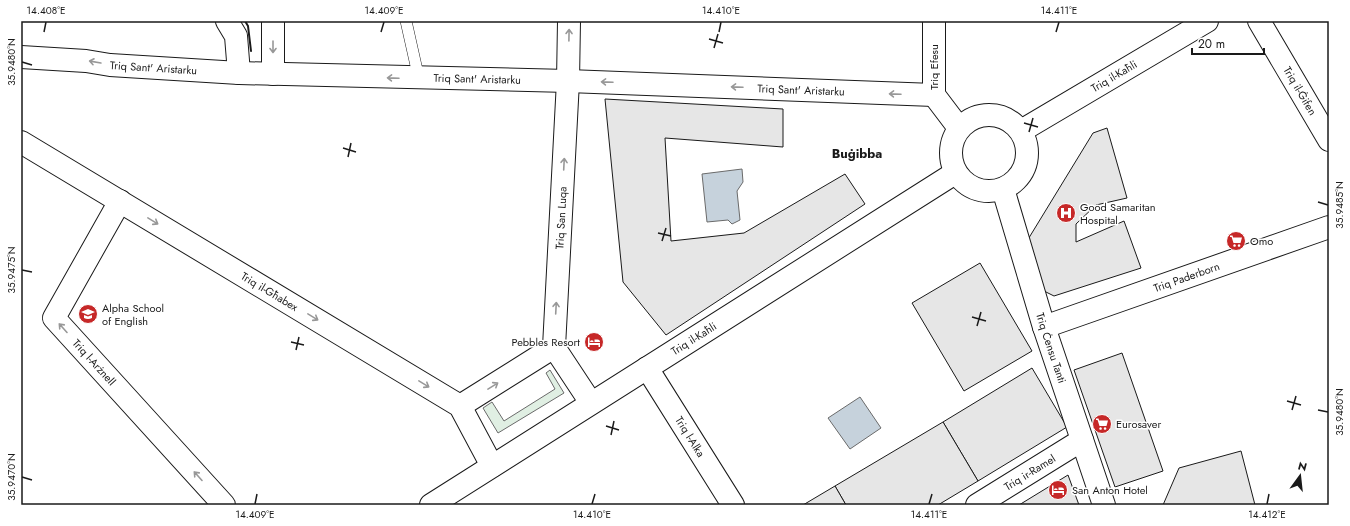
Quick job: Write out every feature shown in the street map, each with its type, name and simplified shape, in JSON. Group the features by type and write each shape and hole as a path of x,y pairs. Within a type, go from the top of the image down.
{"street":[{"path":"227,21 236,36 239,73"},
{"path":"273,21 273,74"},
{"name":"Triq San Luqa","path":"554,347 568,81 569,21"},
{"name":"Triq Efesu","path":"934,21 934,95 959,128"},
{"name":"Triq il-Kaħli","path":"1021,131 1207,21"},
{"name":"Triq il-Ġifen","path":"1259,21 1329,140"},
{"name":"Triq Sant' Aristarku","path":"21,58 239,73 419,79 568,81 934,95"},
{"path":"992,115 1011,122 1021,131 1027,144 1028,158 1021,174 1012,184 1003,189 990,192 977,190 965,184 956,173 951,160 952,140 959,128 966,122 979,116 992,115"},
{"name":"Triq il-Għabex","path":"21,142 460,406"},
{"name":"Triq il-Kaħli","path":"431,505 956,173"},
{"name":"Triq Ċensu Tanti","path":"1003,189 1044,327 1104,505"},
{"name":"Triq l-Arżnell","path":"120,201 54,318 224,505"},
{"name":"Triq Paderborn","path":"1044,327 1329,226"},
{"path":"492,466 460,406 554,347 591,403"},
{"name":"Triq l-Alka","path":"648,368 733,505"},
{"name":"Triq ir-Ramel","path":"977,505 1082,440"}],"lane":[{"path":"406,21 419,79"}],"green space":[{"path":"550,370 564,393 498,433 483,408 492,402 504,421 555,389 546,373"}],"shaded area":[{"path":"742,169 743,182 737,191 740,220 732,224 728,220 707,222 702,174"},
{"path":"860,397 881,428 850,449 828,418"}],"building":[{"path":"605,99 783,109 783,147 665,138 671,241 744,233 845,174 865,204 666,335 623,282"},
{"name":"Good Samaritan Hospital","path":"1107,128 1127,198 1096,205 1076,224 1076,242 1124,221 1141,268 1054,296 1040,289 1027,241 1093,133"},
{"path":"980,263 1032,351 964,391 912,303"},
{"path":"1122,353 1163,471 1115,487 1074,370"},
{"path":"1032,368 1067,427 978,481 943,422"},
{"path":"943,422 978,481 938,505 846,505 835,486"},
{"path":"1241,451 1255,505 1163,505 1179,468"},
{"name":"San Anton Hotel","path":"1068,475 1079,505 1019,505"},
{"path":"835,486 846,505 803,505"}],"wall":[{"path":"245,21 248,26 251,51"}],"place":[{"name":"Good Samaritan Hospital","path":"1066,213"},
{"name":"Omo","path":"1236,241"},
{"name":"Alpha School of English","path":"88,314"},
{"name":"Pebbles Resort","path":"594,342"},
{"name":"Eurosaver","path":"1102,424"},
{"name":"San Anton Hotel","path":"1058,490"}],"district":[{"name":"Buġibba","path":"857,153"}]}
